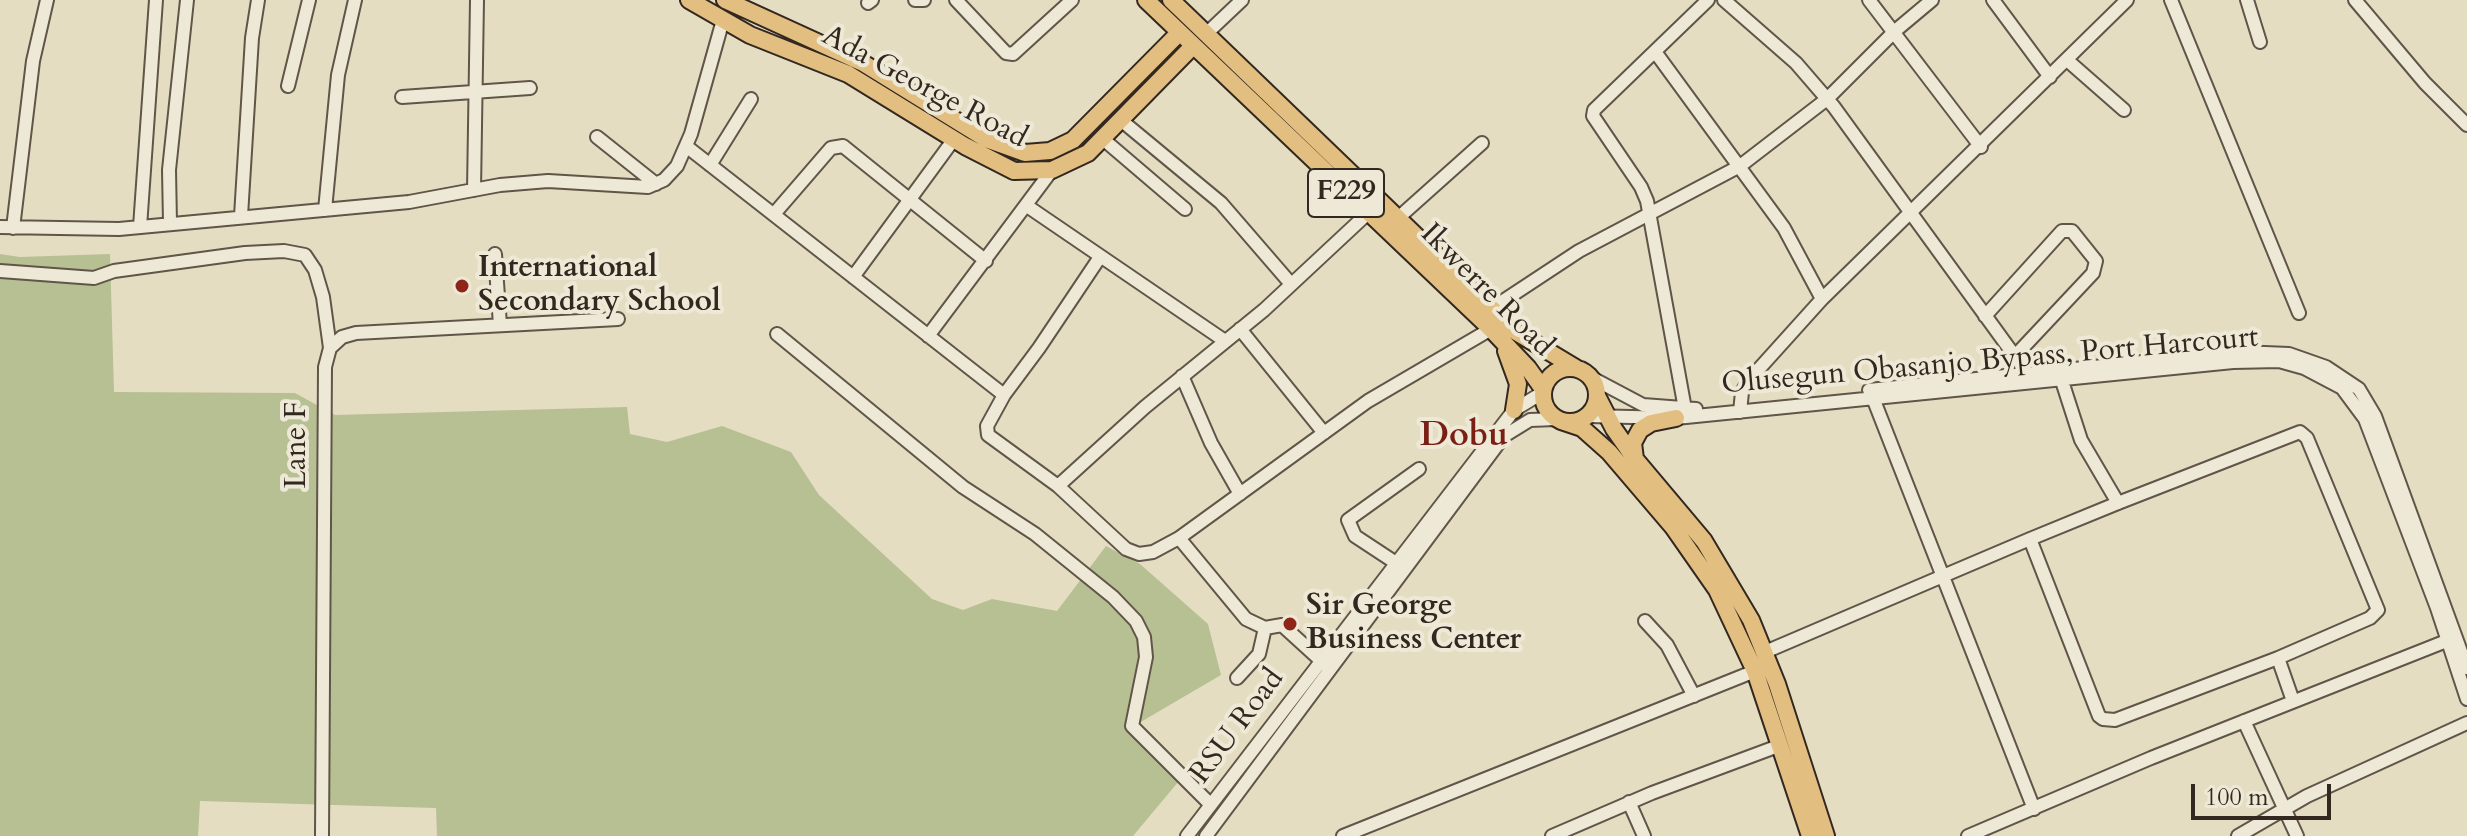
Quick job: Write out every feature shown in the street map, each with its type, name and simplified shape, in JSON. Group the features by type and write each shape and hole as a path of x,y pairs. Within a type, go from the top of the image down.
{"main road":[{"name":"Ada George Road","path":"689,0 750,35 848,74 954,139 1014,171 1052,170 1088,153 1192,47"},
{"name":"Ikwerre Road","path":"1146,0 1494,332 1528,368 1542,391"},
{"name":"Ikwerre Road","path":"1171,0 1491,309 1534,346 1576,368"},
{"name":"Ada George Road","path":"726,1 863,63 986,139 1025,153 1050,151 1073,140 1179,33"},
{"path":"1494,332 1515,374 1518,393 1514,410"},
{"path":"1542,391 1551,374 1576,368"},
{"name":"F229","path":"1576,368 1592,378"},
{"path":"1592,378 1606,415 1635,459 1704,541 1742,603 1765,652 1826,836"},
{"name":"F229","path":"1542,391 1545,406 1559,420"},
{"path":"1559,420 1579,421 1587,416 1597,396"},
{"path":"1635,459 1633,443 1640,430 1651,423 1680,414"},
{"path":"1559,420 1582,428 1599,442 1673,527 1717,590 1755,671 1810,836"}],"street":[{"path":"47,0 33,61 7,228 140,227 409,202 548,181 630,187 656,184 677,166 686,146 723,20"},
{"path":"140,227 156,0"},
{"path":"170,223 169,170 187,0"},
{"path":"241,216 252,38 258,0"},
{"path":"288,86 309,0"},
{"path":"325,210 338,75 355,0"},
{"path":"474,190 477,0"},
{"path":"915,0 924,0"},
{"path":"956,0 1006,53 1013,54 1072,0"},
{"path":"1206,34 1242,0"},
{"path":"1680,414 1650,214 1641,187 1593,116 1594,110 1708,0"},
{"path":"1724,0 1796,63 1827,99 2027,373"},
{"path":"1869,0 1981,147"},
{"path":"1491,309 1579,251 1740,166 1827,99 1895,31 1932,0"},
{"path":"1993,0 2050,77"},
{"path":"1740,408 1749,380 1822,299 2067,60 2111,6 2127,0"},
{"path":"2171,0 2299,313"},
{"path":"2247,0 2260,42"},
{"path":"2355,0 2425,83 2467,125"},
{"path":"1656,53 1784,228 1822,299"},
{"path":"2067,60 2124,110"},
{"path":"402,97 474,89 530,88"},
{"path":"710,165 751,99"},
{"path":"1122,121 1221,203 1291,284"},
{"path":"597,137 656,184"},
{"path":"853,277 954,139"},
{"path":"1103,139 1185,209"},
{"path":"1397,219 1482,143"},
{"path":"774,214 836,145 843,146 986,261"},
{"path":"686,146 1004,395"},
{"path":"928,336 1052,170"},
{"path":"1027,206 1225,341"},
{"path":"1058,486 1240,329 1368,213"},
{"path":"1985,316 2062,231 2072,231 2096,261 2093,273 2015,356"},
{"name":"Lane F","path":"0,271 94,278 114,271 245,253 284,251 305,255 315,270 323,297 330,348 325,367 322,836"},
{"path":"495,254 500,325"},
{"path":"1100,257 1004,395 987,426 988,435 1058,486 1126,549 1139,554 1153,552 1179,538 1368,401 1494,332"},
{"path":"330,348 342,337 356,333 618,319"},
{"path":"1240,329 1324,433"},
{"path":"777,334 963,487 1035,534 1102,588 1136,621 1144,637 1146,657 1132,726 1211,805"},
{"name":"Olusegun Obasanjo Bypass, Port Harcourt","path":"1587,416 1680,414 2027,373 2275,352 2309,360 2344,377 2359,389 2375,416 2452,639 2467,699"},
{"name":"Olusegun Obasanjo Bypass, Port Harcourt","path":"1740,408 2263,361 2304,368 2342,388 2365,419 2452,639 2467,668"},
{"path":"1182,376 1211,443 1240,494"},
{"name":"Olusegun Obasanjo Bypass, Port Harcourt","path":"1592,378 1643,405 1680,414"},
{"path":"2061,378 2081,440 2118,503"},
{"name":"RSU Road","path":"1206,836 1396,563 1514,410 1542,391"},
{"path":"1873,398 1888,444 2034,809"},
{"name":"RSU Road","path":"1187,836 1504,436 1530,420 1559,420"},
{"path":"1765,652 2030,539 2300,432 2305,434 2378,610 2370,618 2278,658 2115,720 2103,719 2099,716 2030,539"},
{"path":"1396,563 1355,536 1348,520 1419,469"},
{"path":"1179,538 1246,619 1265,628 1282,625 1325,664"},
{"path":"1645,621 1667,645 1694,696"},
{"path":"1237,678 1259,654 1265,628"},
{"path":"1972,835 2244,721 2452,639"},
{"path":"2278,658 2293,701"},
{"path":"1343,836 1755,671"},
{"path":"2244,721 2297,836"},
{"path":"2238,836 2285,808 2467,723"},
{"path":"1552,836 1629,802 1781,745"},
{"path":"1629,802 1644,836"}],"green space":[{"path":"0,254 20,257 110,254 114,392 295,393 335,415 627,407 630,434 667,442 722,426 791,452 819,495 932,599 963,610 992,599 1057,611 1106,546 1140,564 1208,624 1221,675 1127,730 1179,781 1133,836 437,836 436,808 200,801 198,836 0,836"}],"place":[{"name":"International Secondary School","path":"462,286"},
{"name":"Sir George Business Center","path":"1290,624"}],"district":[{"name":"Dobu","path":"1464,437"}]}
